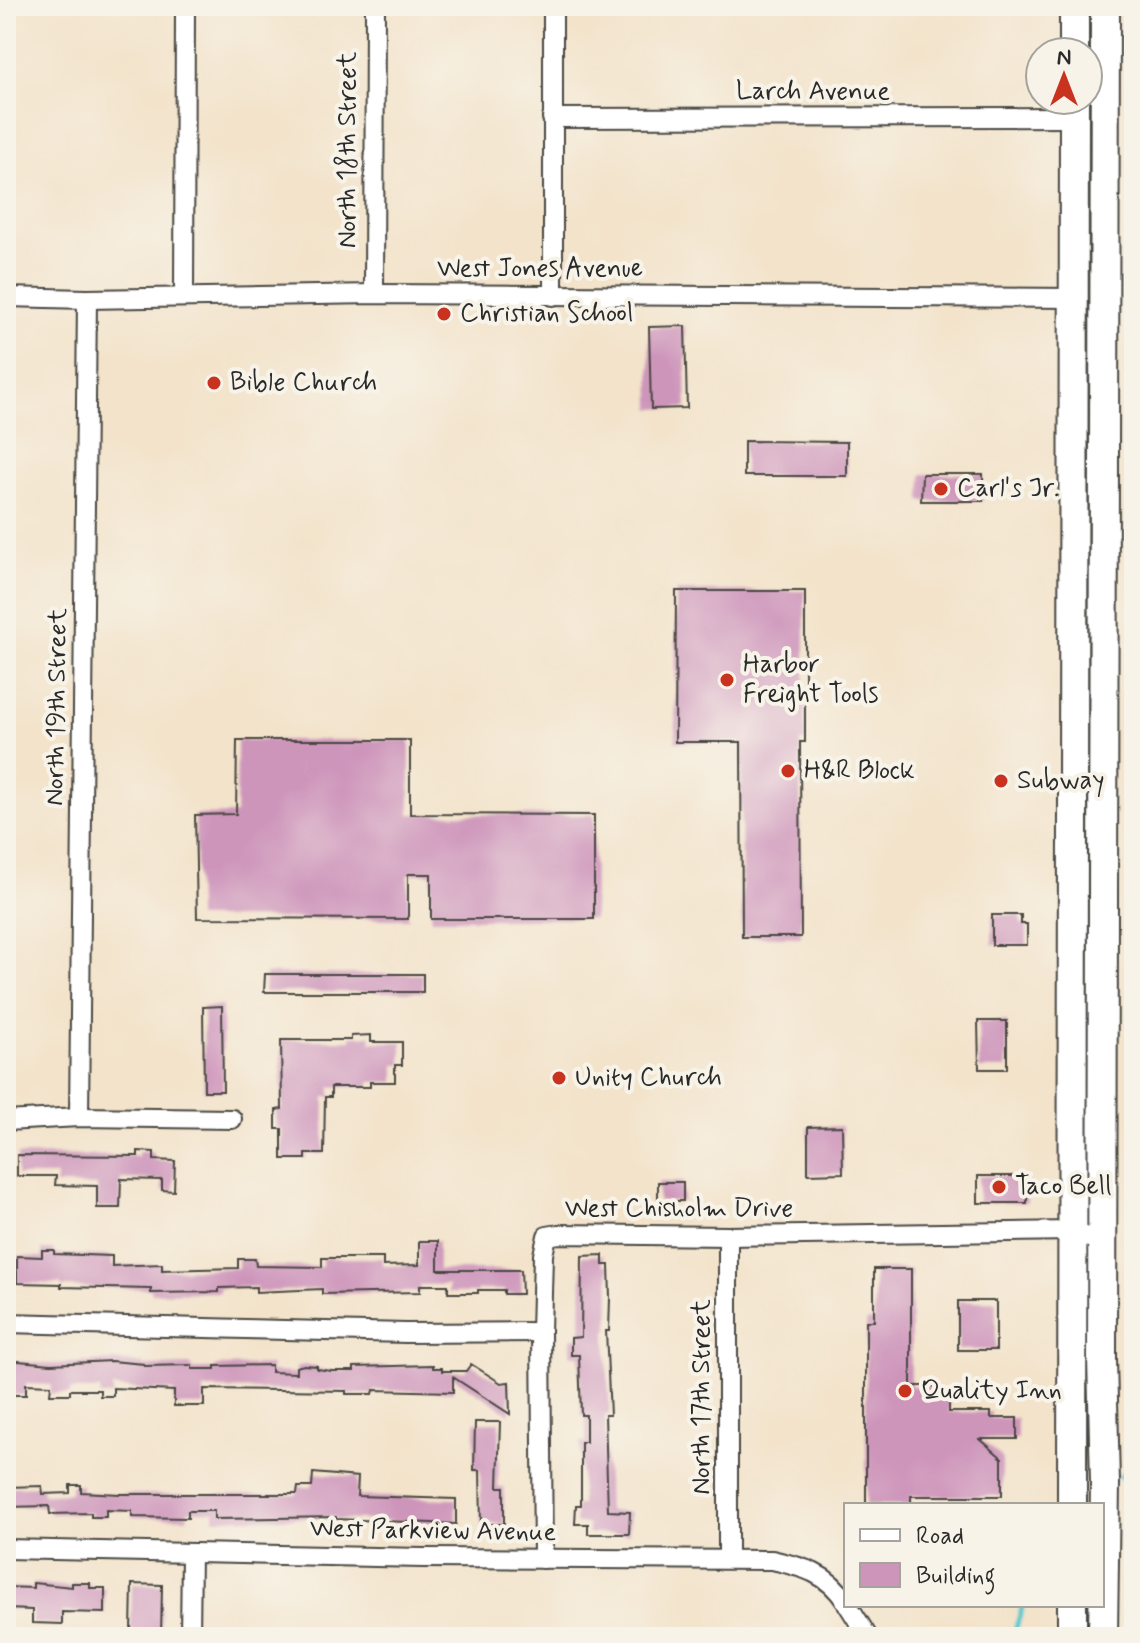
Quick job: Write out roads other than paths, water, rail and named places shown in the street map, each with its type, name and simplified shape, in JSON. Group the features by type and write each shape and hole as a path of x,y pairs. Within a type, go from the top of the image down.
{"main road":[{"path":"1074,6 1074,36"},
{"path":"1104,1560 1105,6"},
{"path":"1072,1503 1074,116"},
{"path":"1074,247 1105,247"},
{"path":"1074,515 1105,515"},
{"path":"1072,1607 1072,1637"},
{"path":"1103,1607 1103,1637"}],"street":[{"path":"184,296 185,6"},
{"name":"North 18th Street","path":"374,294 375,6"},
{"path":"553,6 553,296"},
{"name":"Larch Avenue","path":"552,118 1024,109"},
{"name":"West Jones Avenue","path":"6,297 87,299 374,294 1074,298"},
{"name":"North 19th Street","path":"79,1117 87,299"},
{"path":"6,1121 79,1117 232,1119"},
{"name":"West Chisholm Drive","path":"541,1332 543,1255 547,1236 559,1234 728,1236 1073,1231 1104,1244"},
{"name":"North 17th Street","path":"728,1236 728,1558"},
{"path":"6,1323 406,1333 541,1332 543,1559"},
{"name":"West Parkview Avenue","path":"6,1549 772,1560 803,1567 827,1580 844,1600"},
{"path":"190,1637 191,1553"},
{"name":"West Parkview Avenue","path":"849,1607 868,1637"}],"waterway":[{"path":"1119,1477 1134,1466"},
{"path":"1013,1637 1022,1607"}],"place":[{"name":"Christian School","path":"444,314"},
{"name":"Bible Church","path":"214,383"},
{"name":"Carl's Jr.","path":"941,489"},
{"name":"Harbor Freight Tools","path":"727,680"},
{"name":"H&R Block","path":"788,771"},
{"name":"Subway","path":"1001,781"},
{"name":"Unity Church","path":"559,1078"},
{"name":"Taco Bell","path":"999,1187"},
{"name":"Quality Inn","path":"905,1391"}]}
